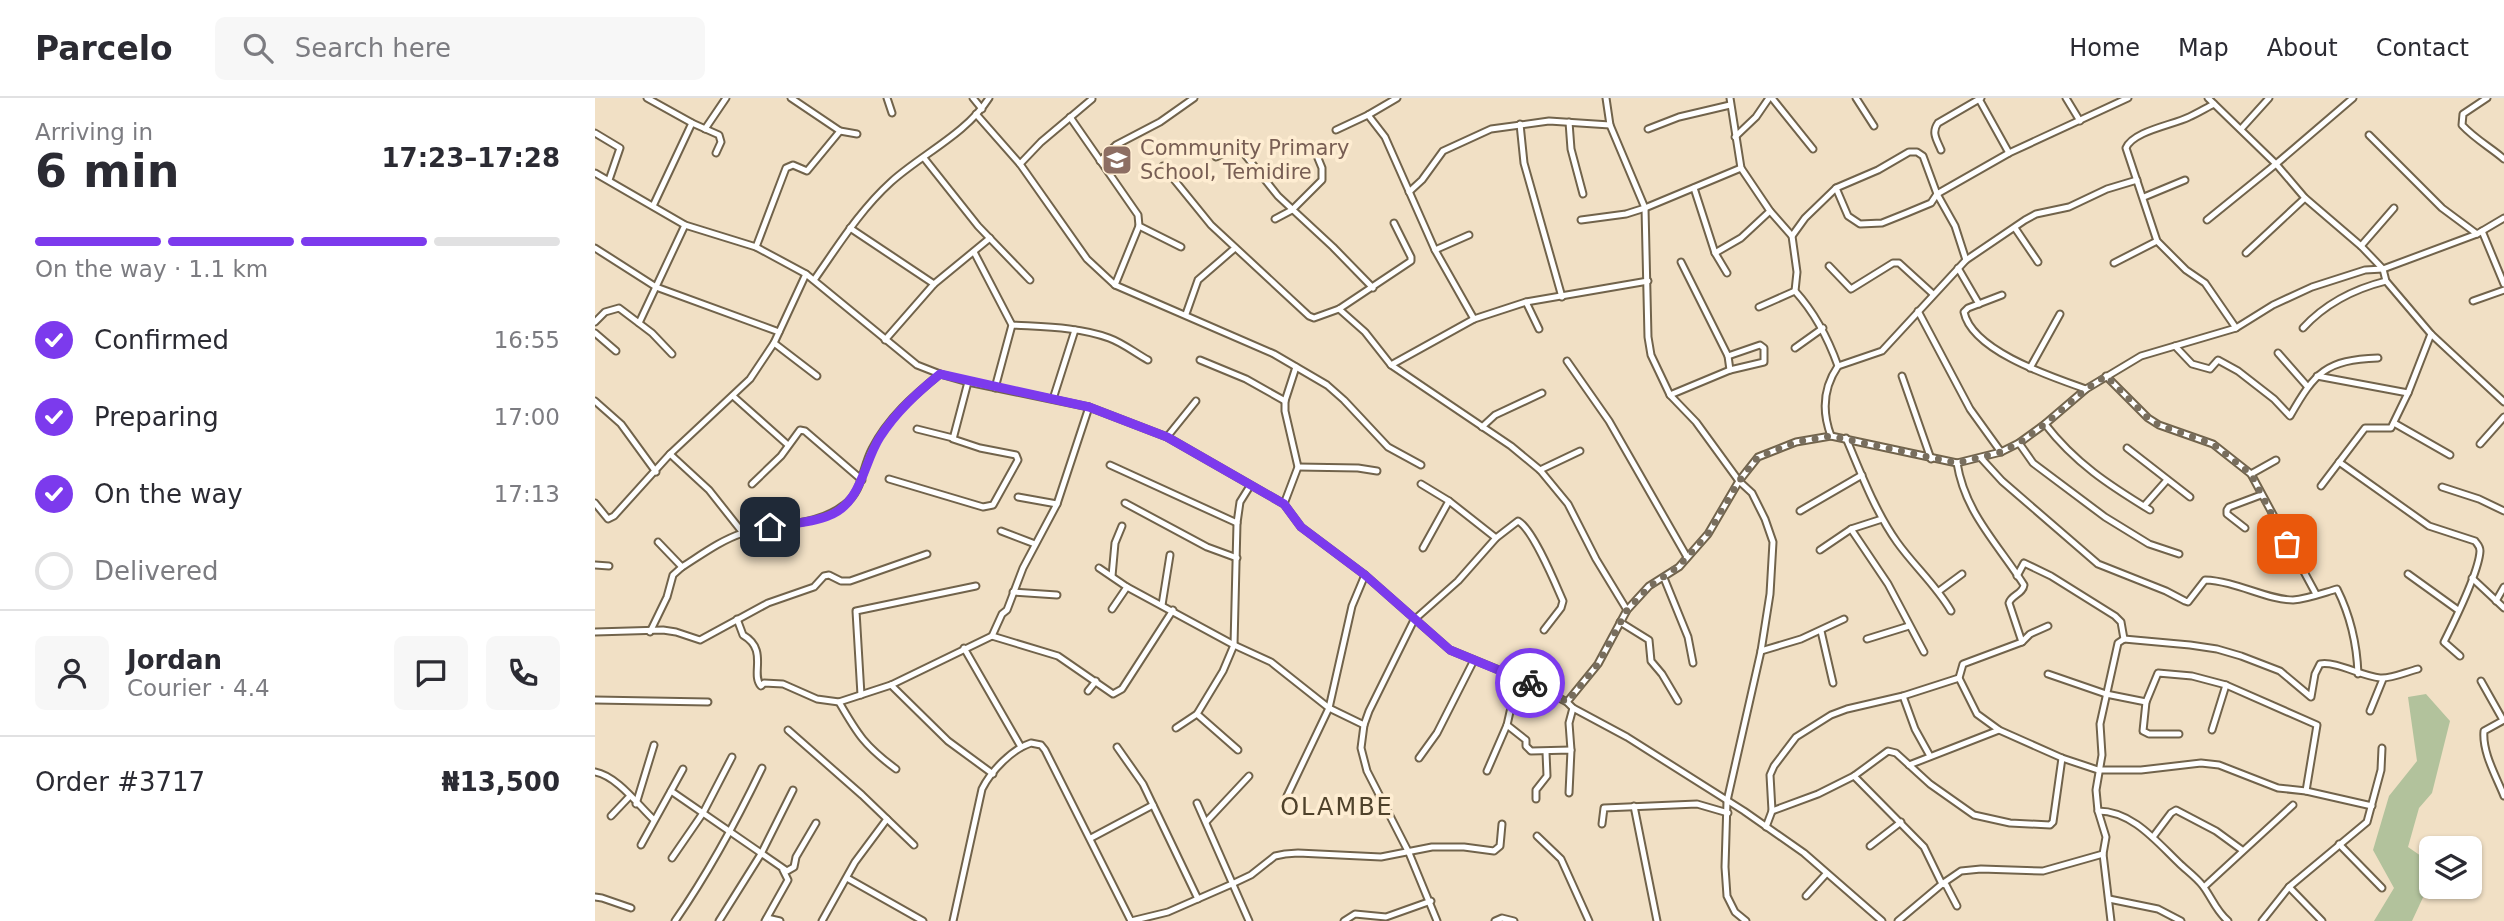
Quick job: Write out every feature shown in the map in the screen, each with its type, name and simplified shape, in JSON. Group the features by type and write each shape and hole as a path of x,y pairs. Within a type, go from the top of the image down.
{"street":[{"path":"647,98 722,138 716,153"},
{"path":"705,129 726,98"},
{"path":"792,98 840,131 857,134"},
{"path":"887,98 891,113"},
{"path":"973,98 982,109"},
{"path":"814,280 871,201 982,109 989,98"},
{"path":"1100,160 1116,145 1160,122 1194,98"},
{"path":"1336,130 1397,98"},
{"path":"1606,98 1610,125 1645,208 1651,355 1670,395 1696,422 1739,481 1752,493 1773,542 1770,594 1761,651 1727,801 1727,896 1735,912 1746,921"},
{"path":"1735,137 1771,98 1813,149"},
{"path":"1856,98 1874,126"},
{"path":"2066,98 2080,121"},
{"path":"1836,188 1848,216 1860,224 1882,223 1931,203 1937,194 2009,153 2128,98"},
{"path":"2208,98 2276,164 2305,198 2361,246 2383,269 2386,281 2431,334 2504,402"},
{"path":"2241,129 2269,98"},
{"path":"2207,219 2353,98"},
{"path":"2487,98 2463,114 2462,125 2504,159"},
{"path":"1020,164 1092,99"},
{"path":"1941,150 1934,135 1938,123 1980,99 2009,153"},
{"path":"1648,129 1730,101 1741,168 1770,211 1792,236 1797,272 1795,291 1823,328 1838,366"},
{"path":"2214,104 2189,118 2145,133 2129,142 2126,148 2157,241 2186,270 2204,283 2236,328"},
{"path":"976,114 1020,164 1087,259 1115,285 1256,345 1296,367 1336,393 1388,447 1421,465"},
{"path":"1368,115 1385,137 1435,250 1474,319"},
{"path":"1070,117 1138,215 1139,226 1115,285"},
{"path":"1409,192 1422,180 1443,151 1491,129 1520,124 1569,122 1610,125"},
{"path":"1569,122 1571,149 1583,194"},
{"path":"653,206 692,123"},
{"path":"1520,124 1524,163 1562,297"},
{"path":"757,247 786,168 793,165 807,171 840,131"},
{"path":"595,133 620,148 609,180"},
{"path":"2369,135 2442,208 2479,233 2504,284"},
{"path":"1275,219 1292,210 1322,180 1322,168 1313,146"},
{"path":"1216,157 1236,147 1292,210 1373,288"},
{"path":"1792,236 1805,218 1836,188 1878,170 1909,152 1917,152 1923,156 1937,194 1955,226 1966,260"},
{"path":"924,158 990,238 1030,280"},
{"path":"1163,166 1211,225 1308,316 1314,318 1339,309 1411,261 1394,223"},
{"path":"1581,220 1626,214 1645,208 1741,168"},
{"path":"595,173 685,225 757,247 806,274 917,365 968,382 1089,407 1167,437 1284,504 1301,527 1365,575 1450,650 1528,682 1627,737 1804,853 1879,920"},
{"path":"1831,436 1824,418 1831,376 1838,366 1882,351 1966,260 2036,214 2069,207 2107,189 2137,180"},
{"path":"2144,197 2185,180"},
{"path":"1694,188 1715,253 1727,273"},
{"path":"2246,253 2305,198"},
{"path":"2361,246 2394,208"},
{"path":"1715,253 1741,238 1770,211"},
{"path":"1567,702 1598,664 1627,610 1650,586 1679,566 1708,534 1739,481 1758,457 1796,442 1831,436 1957,463 2001,452 2045,424 2086,389 2141,356 2236,328 2273,304 2312,287 2365,270 2383,269 2479,233 2504,218"},
{"path":"639,323 685,225"},
{"path":"1139,226 1181,247"},
{"path":"850,228 934,284"},
{"path":"2015,228 2038,262"},
{"path":"1435,250 1469,236"},
{"path":"885,340 934,284 990,238"},
{"path":"2114,263 2157,241"},
{"path":"595,248 656,287 779,332"},
{"path":"1186,314 1198,280 1235,248"},
{"path":"974,252 1012,325 995,388"},
{"path":"1682,262 1728,356 1730,370"},
{"path":"1829,266 1851,289 1899,262 1933,294"},
{"path":"1958,268 1979,304"},
{"path":"595,503 608,519 614,516 670,454 750,379 774,343 806,274"},
{"path":"1391,365 1474,319 1526,302 1649,281"},
{"path":"2303,328 2319,311 2362,287 2386,281"},
{"path":"2473,301 2504,290"},
{"path":"1759,307 1795,291"},
{"path":"2001,295 1968,308 1964,313 1973,332 2013,360 2086,389"},
{"path":"1526,302 1539,329"},
{"path":"595,322 605,312 614,307 619,308 672,354"},
{"path":"1339,309 1365,332 1391,365 1511,446 1540,470 1568,504 1596,559 1627,610"},
{"path":"1918,312 1971,408 2001,452"},
{"path":"2030,368 2060,314"},
{"path":"1012,325 1075,330 1111,339 1148,360"},
{"path":"1795,348 1823,328"},
{"path":"1053,399 1075,330"},
{"path":"595,332 616,351"},
{"path":"2321,486 2365,428 2391,428 2431,334"},
{"path":"774,343 817,376"},
{"path":"1670,395 1730,370 1764,362 1763,348 1756,346 1728,356"},
{"path":"2175,346 2197,367 2210,369 2218,360 2274,399 2290,415 2307,386 2317,376 2335,365 2357,359 2378,358"},
{"path":"2278,353 2307,386"},
{"path":"1200,360 1246,379 1285,401"},
{"path":"1567,361 1621,440 1687,557"},
{"path":"1284,504 1298,467 1285,411 1285,401 1296,367"},
{"path":"650,632 667,597 673,575 682,567 743,533 830,516 846,504 862,480 873,448 891,422 915,394 940,374"},
{"path":"1902,376 1931,459"},
{"path":"2106,376 2148,418 2159,425 2213,444 2251,474 2316,594"},
{"path":"2317,376 2408,393"},
{"path":"953,438 968,382"},
{"path":"1482,428 1496,415 1542,393"},
{"path":"733,396 788,445"},
{"path":"595,401 621,424 656,472"},
{"path":"1167,437 1196,401"},
{"path":"992,636 1057,504 1089,407"},
{"path":"2480,443 2504,417"},
{"path":"2394,423 2450,455"},
{"path":"2045,424 2065,449 2091,471 2147,508 2167,480"},
{"path":"889,479 983,507 993,505 1019,460 1016,455 981,448 917,429"},
{"path":"751,484 781,456 797,432 805,432 862,480"},
{"path":"1846,438 1882,519 1918,570 1939,591 1951,611"},
{"path":"2019,443 2033,463 2105,517 2149,544 2179,554"},
{"path":"2127,448 2189,497"},
{"path":"1540,470 1580,451"},
{"path":"670,454 709,490 743,533"},
{"path":"1981,458 2002,481 2098,564 2157,586 2185,601 2188,602 2196,595 2205,580 2235,583 2273,597 2293,600 2337,589 2349,623 2358,674"},
{"path":"2251,474 2276,460"},
{"path":"2339,462 2429,526 2476,541 2480,551 2472,578 2444,642 2460,656"},
{"path":"1957,463 1961,485 1982,526 2023,582 2024,588 2009,603 2022,642"},
{"path":"1110,465 1237,523"},
{"path":"1298,467 1346,467 1377,471"},
{"path":"1800,511 1862,475"},
{"path":"1421,484 1449,501 1496,538"},
{"path":"1176,727 1196,714 1223,671 1234,645 1237,523 1240,502 1250,486"},
{"path":"2442,487 2479,499 2504,511"},
{"path":"2245,528 2227,514 2227,510 2261,495"},
{"path":"1018,497 1057,504"},
{"path":"1423,548 1449,501"},
{"path":"1125,503 1207,547 1237,558"},
{"path":"1820,550 1851,529 1882,519"},
{"path":"1437,921 1409,853 1367,771 1361,748 1364,725 1414,620 1458,581 1496,538 1518,521 1524,524 1536,545 1563,601 1561,608 1544,630"},
{"path":"1112,576 1115,543 1122,526"},
{"path":"1851,529 1888,584 1924,652"},
{"path":"1001,531 1035,544"},
{"path":"658,541 682,567"},
{"path":"595,632 676,632 700,640 768,603 814,587 824,576 850,581 927,554"},
{"path":"1162,605 1170,555"},
{"path":"2017,576 2025,563 2051,576 2115,616 2121,622 2124,639"},
{"path":"595,565 609,566"},
{"path":"1099,568 1127,587 1271,662 1329,708 1364,725"},
{"path":"1939,591 1962,574"},
{"path":"2408,574 2458,610"},
{"path":"1287,796 1329,708 1352,606 1365,575"},
{"path":"1664,578 1688,637 1693,663"},
{"path":"2472,578 2504,608"},
{"path":"861,695 856,611 976,586"},
{"path":"1112,609 1127,587"},
{"path":"2496,601 2504,587"},
{"path":"1013,592 1057,595"},
{"path":"737,619 743,635 749,639 758,656 760,662 756,674 761,686 764,683 783,684 817,699 839,702 891,685 992,636 1058,656 1113,694 1119,692 1173,610"},
{"path":"1761,651 1821,631 1845,619"},
{"path":"1620,622 1649,640 1653,665 1663,674 1678,701"},
{"path":"1867,639 1909,626"},
{"path":"2048,626 2022,642 1966,661 1959,678 1977,714 1999,730 2062,758 2098,770 2141,770 2201,763 2219,765 2268,785 2372,806"},
{"path":"1821,631 1833,683"},
{"path":"2111,921 2103,855 2106,838 2098,811 2096,790 2102,755 2100,724 2118,643 2124,639 2190,645 2241,656 2276,668 2311,697 2315,674 2320,664 2332,664 2358,674 2383,679 2418,669"},
{"path":"964,648 1021,747"},
{"path":"1419,758 1437,733 1474,660"},
{"path":"2179,734 2143,732 2146,702 2155,677 2161,672 2192,676 2226,685 2316,725 2307,791"},
{"path":"2048,674 2106,694 2146,702"},
{"path":"1766,827 1772,811 1770,775 1797,737 1840,711 1903,696 1959,678"},
{"path":"2370,711 2383,679"},
{"path":"1088,691 1095,681"},
{"path":"2481,681 2503,720 2483,734 2484,746 2504,796"},
{"path":"1487,771 1507,725 1512,702 1528,682"},
{"path":"891,685 948,741 993,774"},
{"path":"2212,730 2226,685"},
{"path":"1903,696 1915,729 1930,756"},
{"path":"595,700 708,702"},
{"path":"839,702 871,751 897,769"},
{"path":"1569,793 1569,723 1573,708"},
{"path":"1196,714 1238,750"},
{"path":"1507,725 1527,740 1526,746 1531,751 1571,750"},
{"path":"788,730 913,845"},
{"path":"1909,765 1999,730"},
{"path":"953,921 982,789 993,774 1021,747 1035,744 1041,745 1045,750 1131,921 1168,912 1232,884 1251,875 1275,856 1298,853 1381,857 1432,847 1498,850 1502,824"},
{"path":"636,804 654,745"},
{"path":"1117,747 1143,784 1198,899"},
{"path":"2262,921 2289,887 2367,822 2382,764 2382,748"},
{"path":"1772,811 1818,794 1854,776 1888,751 1896,753 1930,784 1974,816 2044,826 2053,822 2062,758"},
{"path":"1536,799 1536,790 1547,776 1545,752"},
{"path":"672,858 703,813 732,757"},
{"path":"675,921 706,876 762,768"},
{"path":"641,845 683,769"},
{"path":"595,772 608,776 654,820"},
{"path":"1206,822 1249,776"},
{"path":"1854,776 1924,847 1942,884 1946,885 1957,906"},
{"path":"719,921 761,853 793,790"},
{"path":"671,791 787,871 794,867 796,858 816,823"},
{"path":"611,816 629,797"},
{"path":"1197,803 1249,921"},
{"path":"1602,824 1604,808 1697,804 1728,813"},
{"path":"1091,838 1153,805"},
{"path":"2204,887 2293,805"},
{"path":"1634,806 1657,921"},
{"path":"2153,837 2176,810 2216,831 2242,850"},
{"path":"2098,811 2116,813 2153,837 2204,887 2217,910 2228,921"},
{"path":"822,921 867,844 887,819"},
{"path":"1870,846 1901,822"},
{"path":"1537,836 1561,859 1589,921"},
{"path":"2339,844 2382,888"},
{"path":"1898,921 1942,884 1967,869 2043,871 2103,855"},
{"path":"778,865 787,874 788,880 766,920 781,921"},
{"path":"1806,896 1826,874"},
{"path":"846,878 923,921"},
{"path":"2289,887 2322,921"},
{"path":"595,897 631,908"},
{"path":"2109,899 2158,909 2181,921"},
{"path":"1344,921 1355,914 1387,916 1431,901"},
{"path":"1168,912 1172,921"},
{"path":"1495,921 1502,918 1514,921"}],"green space":[{"path":"2426,694 2450,721 2432,793 2419,808 2408,847 2419,855 2419,899 2422,899 2412,921 2374,921 2394,888 2373,850 2389,796 2417,761 2408,697"}],"way so far":[{"path":"1530,683 1567,702 1598,664 1627,610 1650,586 1679,566 1708,534 1739,481 1758,457 1796,442 1831,436 1957,463 1981,458 2019,443 2106,376 2148,418 2159,425 2213,444 2251,474 2287,544"}],"place":[{"name":"Community Primary School, Temidire","path":"1117,160"}],"district":[{"name":"OLAMBE","path":"1337,807"}],"route":[{"path":"770,527 830,516 846,504 858,489 873,448 891,422 915,394 940,374 1089,407 1167,437 1284,504 1301,527 1365,575 1450,650 1530,683"}]}
